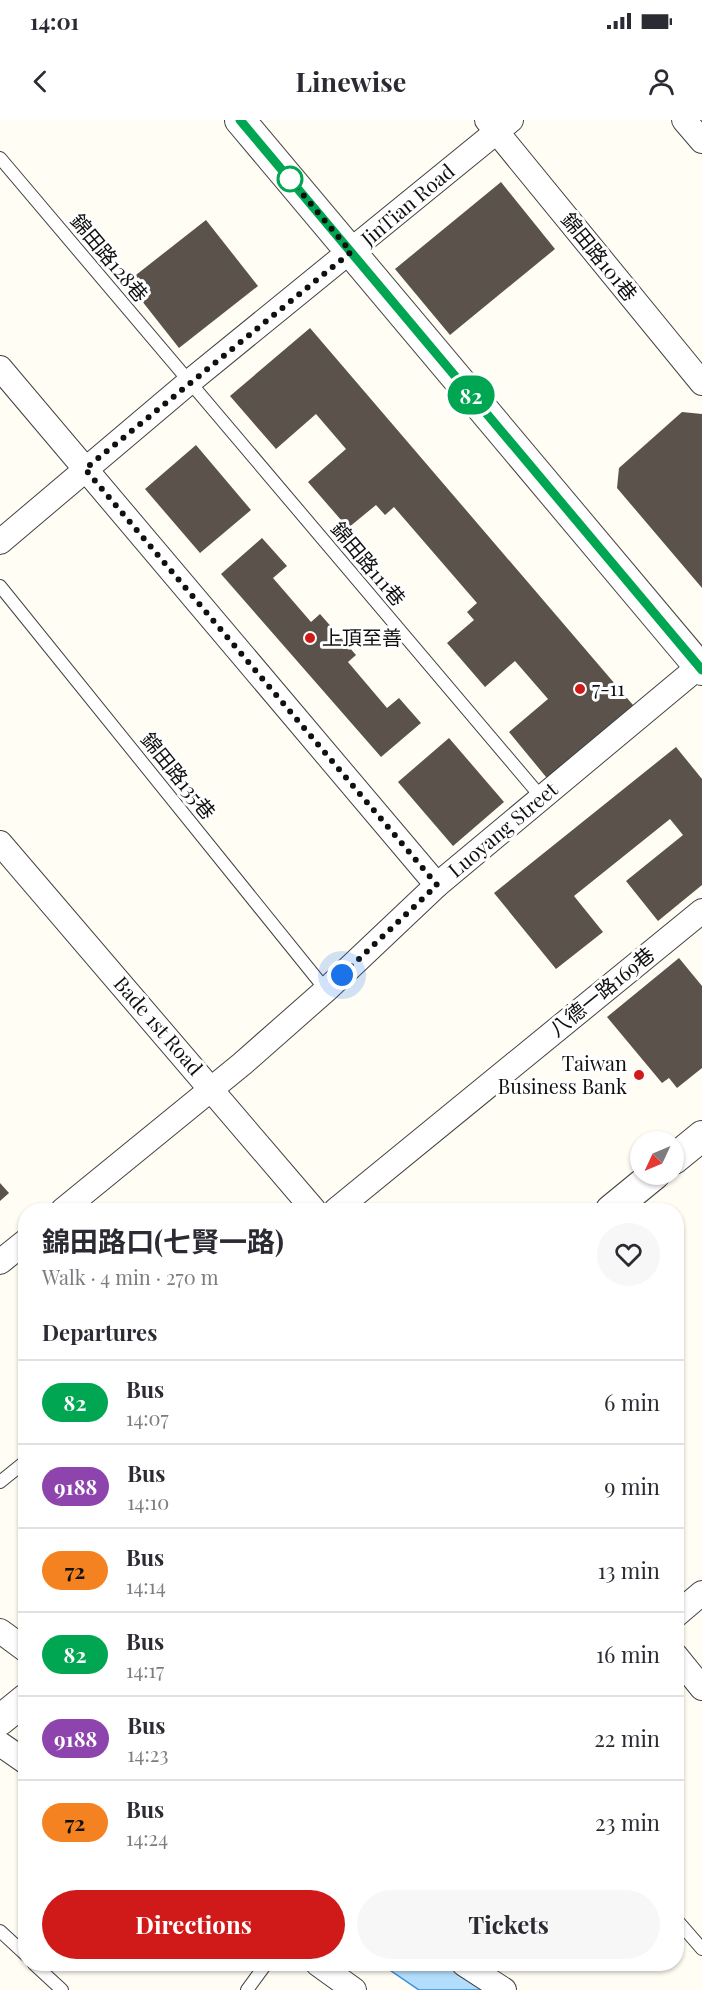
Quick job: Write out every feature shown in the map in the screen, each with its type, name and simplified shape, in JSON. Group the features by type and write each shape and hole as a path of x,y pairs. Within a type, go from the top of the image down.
{"street":[{"path":"240,120 701,667"},
{"path":"684,120 702,141"},
{"name":"JinTian Road","path":"0,542 188,383 351,252 498,124"},
{"name":"錦田路101巷","path":"498,124 702,383"},
{"path":"0,368 437,885"},
{"name":"Luoyang Street","path":"72,1203 212,1089 326,990 437,885 701,667"},
{"name":"Bade 1st Road","path":"0,843 308,1203"},
{"name":"八德一路169巷","path":"345,1203 702,911"},
{"path":"684,1151 702,1136"},
{"path":"619,1203 641,1185"},
{"path":"0,1262 18,1247"},
{"path":"684,1608 702,1593"},
{"path":"0,1631 18,1644"},
{"path":"684,1666 702,1688"},
{"path":"0,1744 18,1756"},
{"path":"328,1971 354,1990"},
{"path":"475,1971 504,1990"}],"lane":[{"name":"錦田路128巷","path":"0,158 188,383"},
{"name":"錦田路111巷","path":"188,383 542,798"},
{"name":"錦田路135巷","path":"0,586 326,990"},
{"path":"0,1482 18,1467"},
{"path":"684,1928 702,1949"},
{"path":"0,1931 18,1948"},
{"path":"42,1971 62,1990"},
{"path":"247,1990 261,1971"}],"water":[{"path":"391,1971 460,1971 488,1990 419,1990"}],"pier":[{"path":"0,1646 18,1658 18,1712 0,1700"}],"building":[{"path":"501,182 555,249 450,335 395,269"},
{"path":"206,220 258,286 179,348 127,282"},
{"path":"310,328 639,712 551,783 509,732 548,699 515,661 485,687 447,643 474,620 467,612 477,603 394,507 385,515 376,505 348,528 308,482 346,449 316,414 276,449 230,396"},
{"path":"682,412 702,414 702,588 617,488 619,468"},
{"path":"196,445 251,510 200,553 145,489"},
{"name":"上頂至善","path":"262,538 287,566 273,578 311,622 320,614 356,655 348,662 387,708 399,698 421,723 381,757 221,574"},
{"path":"449,738 504,802 453,846 398,782"},
{"path":"676,747 702,779 702,885 658,921 626,881 683,835 670,819 574,896 603,932 556,969 494,893"},
{"path":"679,958 702,986 702,1068 677,1088 669,1078 662,1083 607,1017"},
{"path":"0,1183 9,1193 0,1201"}],"bus line":[{"name":"82","path":"240,120 702,670"}],"place":[{"name":"上頂至善","path":"310,638"},
{"name":"7-11","path":"580,689"},
{"name":"Taiwan Business Bank","path":"639,1075"}],"route":[{"path":"290,179 351,252 85,469 437,885 342,975"}]}
